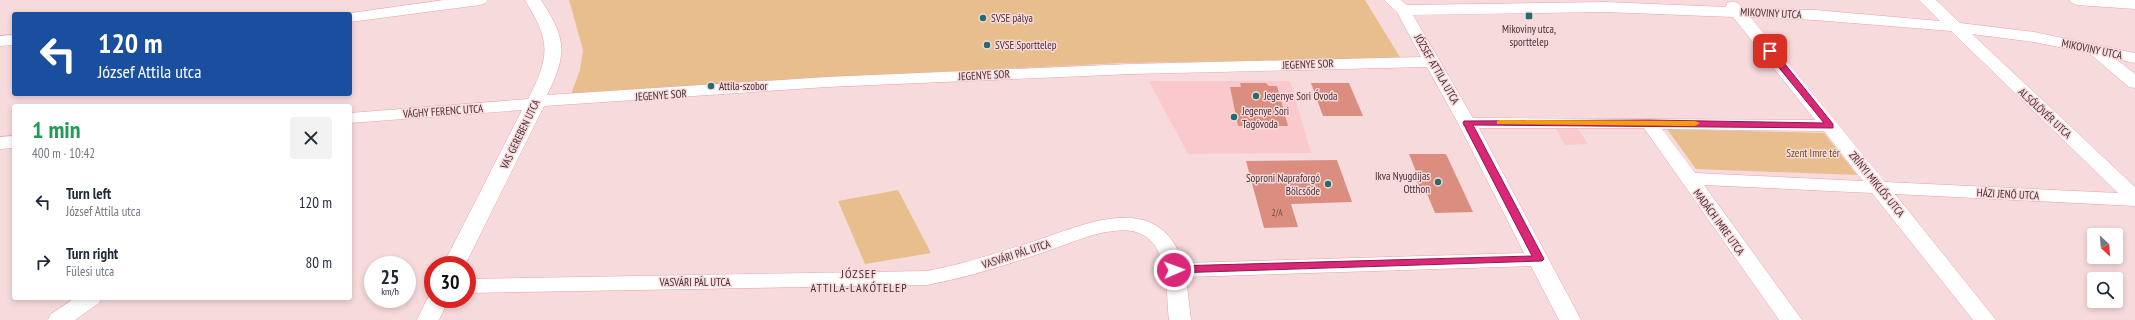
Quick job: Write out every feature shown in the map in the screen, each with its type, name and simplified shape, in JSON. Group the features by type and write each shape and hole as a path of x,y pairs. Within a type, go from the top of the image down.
{"street":[{"path":"352,16 480,0"},
{"name":"VAS GEREBEN UTCA","path":"459,256 536,103 548,76 554,43 551,28 533,0"},
{"name":"ALSÓLÖVÉR UTCA","path":"1927,0 2135,199"},
{"path":"2076,0 2135,4"},
{"name":"MIKOVINY UTCA","path":"1398,5 1605,7 1733,6 1814,15 1955,27 2034,37 2135,58"},
{"name":"JÓZSEF ATTILA UTCA","path":"1398,5 1467,123 1570,320"},
{"name":"ZRÍNYI MIKLÓS UTCA","path":"1733,6 1985,320"},
{"path":"0,40 12,40"},
{"path":"2092,48 2135,83"},
{"name":"JEGENYE SOR","path":"536,103 827,82 1189,67 1432,62"},
{"name":"VÁGHY FERENC UTCA","path":"352,118 536,103"},
{"path":"1467,123 1649,122 1830,126"},
{"name":"MADÁCH IMRE UTCA","path":"1649,122 1791,320"},
{"path":"0,144 12,142"},
{"path":"1688,178 1881,189"},
{"name":"HÁZI JENŐ UTCA","path":"1881,189 2135,199"},
{"name":"VASVÁRI PÁL UTCA","path":"476,286 927,278 956,273 1098,227 1132,224 1152,231 1163,241 1171,254 1180,320"},
{"path":"1174,270 1539,259"},
{"path":"59,320 88,300"},
{"path":"428,320 434,308"}],"shaded area":[{"name":"Jegenye Sori Tagóvoda","path":"1149,81 1290,81 1311,153 1188,154"},
{"path":"1556,129 1578,129 1588,144 1565,145"}],"green space":[{"name":"SVSE Sporttelep","path":"569,0 1365,0 1401,59 1123,63 834,77 570,97 580,70 583,50"},
{"name":"Szent Imre tér","path":"1667,129 1824,133 1857,175 1696,169"},
{"path":"898,190 931,253 865,264 838,201"}],"building":[{"name":"Jegenye Sori Óvoda","path":"1240,83 1266,83 1269,86 1277,86 1288,126 1238,126 1230,87 1241,87"},
{"path":"1311,83 1349,83 1363,116 1323,116"},
{"name":"Ikva Nyugdíjas Otthon","path":"1409,154 1446,154 1473,212 1435,213 1425,189 1420,189 1414,174 1417,174"},
{"path":"1337,160 1352,202 1291,204 1298,227 1264,228 1246,161"}],"slow traffic":[{"path":"1500,123 1695,123"}],"place":[{"name":"Mikoviny utca, sporttelep","path":"1529,16"},
{"name":"SVSE pálya","path":"983,18"},
{"name":"SVSE Sporttelep","path":"987,45"},
{"name":"Attila-szobor","path":"711,86"},
{"name":"Jegenye Sori Óvoda","path":"1256,96"},
{"name":"Jegenye Sori Tagóvoda","path":"1234,117"},
{"name":"Ikva Nyugdíjas Otthon","path":"1438,182"},
{"name":"Soproni Napraforgó Bölcsőde","path":"1328,184"}],"district":[{"name":"JÓZSEF ATTILA-LAKÓTELEP","path":"859,281"}],"route":[{"path":"1174,270 1539,259 1467,123 1649,122 1830,126 1770,51"}]}
